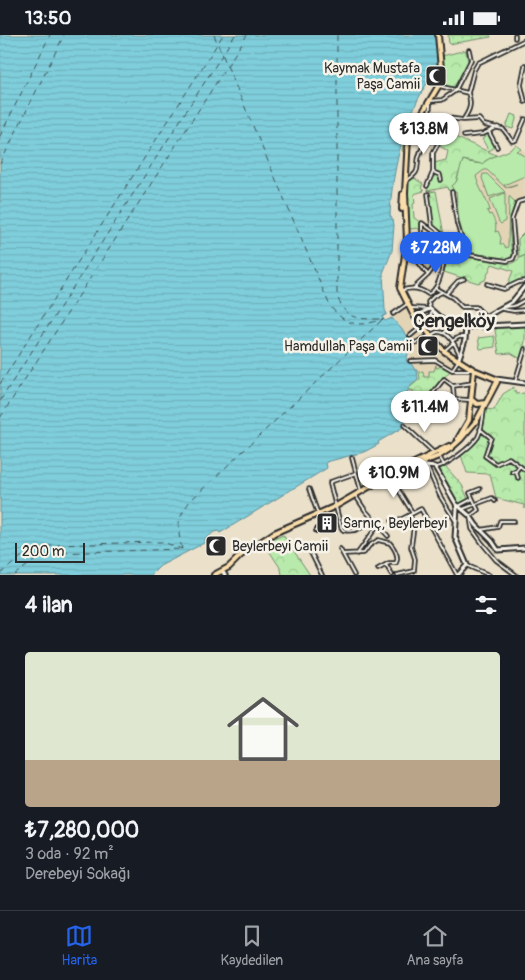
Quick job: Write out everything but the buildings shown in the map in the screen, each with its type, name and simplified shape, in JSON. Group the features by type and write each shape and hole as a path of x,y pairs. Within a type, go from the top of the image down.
{"main road":[{"path":"218,575 223,573 261,541 336,506 388,477 437,455 461,439 484,407 498,380 458,361 444,351 414,316 401,291 400,285 407,241 405,218 408,137 416,120 442,80 438,35"},
{"path":"388,477 424,465 454,443 467,425 472,401 474,369"},
{"path":"472,401 484,407"},
{"path":"471,407 474,405 484,407"},
{"path":"214,575 223,573"}],"street":[{"path":"463,120 472,102 468,93 474,70 478,63 524,41"},
{"path":"420,137 429,116 430,101 442,100 456,90 471,60 469,50"},
{"path":"525,65 521,85 525,102"},
{"path":"439,86 468,93"},
{"path":"439,121 448,118 463,120 479,119 484,125 505,130 510,140 514,141 525,119"},
{"path":"464,136 483,134 498,127"},
{"path":"406,182 418,170 419,154 435,128 443,133 433,153 433,172 427,186"},
{"path":"489,132 497,147"},
{"path":"433,172 440,175 441,180"},
{"path":"422,243 422,223 457,247 461,249 464,247 457,224 452,192"},
{"path":"428,194 432,226 449,242"},
{"path":"414,288 428,275 445,254 450,252 507,261 513,259 515,253 512,219 518,202 525,200"},
{"path":"401,291 410,287 430,294 435,288 442,270 449,242"},
{"path":"406,256 417,244 422,243 445,254"},
{"path":"428,275 417,260 430,247"},
{"path":"447,293 458,281 464,279"},
{"path":"487,284 504,289 525,281"},
{"path":"466,327 512,303 525,286"},
{"path":"435,288 447,293 462,307 476,307 484,316"},
{"path":"410,336 430,325 432,320 429,318 431,310 428,302 442,291"},
{"path":"504,308 525,301"},
{"path":"393,314 408,306 431,310 451,324 466,327 525,324"},
{"path":"504,308 514,311 525,310"},
{"path":"414,316 431,310"},
{"path":"444,333 451,324"},
{"path":"452,370 461,355 466,327"},
{"path":"415,343 439,331 444,333 453,342 461,355"},
{"path":"444,351 459,337 465,337"},
{"path":"515,383 525,349"},
{"path":"410,361 435,360 452,370 474,369"},
{"path":"415,412 444,379 453,387 454,399 472,401"},
{"path":"498,380 525,383"},
{"path":"453,387 473,383"},
{"path":"424,465 435,467 444,465 472,443 478,436 484,407"},
{"path":"404,425 437,455 444,465"},
{"path":"480,429 491,438 485,457 496,464 509,458 525,470"},
{"path":"352,459 361,491"},
{"path":"424,465 456,522"},
{"path":"512,472 516,471 520,466"},
{"path":"435,467 458,505 470,516 498,550 525,548"},
{"path":"516,471 518,478"},
{"path":"356,473 330,482 341,527 343,530 355,531 372,519"},
{"path":"388,477 412,513"},
{"path":"309,489 320,525 316,531"},
{"path":"470,516 478,510 470,493 480,489"},
{"path":"355,495 388,537"},
{"path":"463,510 492,498 495,501"},
{"path":"458,505 472,499"},
{"path":"458,505 456,537 468,565 488,575"},
{"path":"392,521 402,519 421,509 457,575 468,565"},
{"path":"397,575 414,571 415,559 411,547 414,525 409,515"},
{"path":"470,516 472,529 482,543 496,560 516,575"},
{"path":"480,530 498,527 500,521 514,521"},
{"path":"357,554 378,525"},
{"path":"343,554 364,553 369,546 378,540 390,543 397,561 378,569"},
{"path":"340,549 354,575"},
{"path":"311,553 322,575"},
{"path":"386,565 392,575"}],"shaded area":[{"path":"516,145 525,151 525,197 515,202 510,219 511,258 507,259 468,252 459,221 456,192 453,193 482,164 496,155 512,149"},
{"path":"406,307 433,342 457,361 452,370 450,371 440,366 438,369 435,368 434,371 429,371 429,377 424,377 423,371 418,372 415,370 409,361 413,341 396,320 392,318 395,316 394,314"}],"green space":[{"path":"448,35 490,35 491,37 449,44"},
{"path":"466,50 468,62 455,88 441,85 443,81 442,56"},
{"path":"413,113 418,116 408,131 405,152 402,151 406,129"},
{"path":"511,114 517,116 513,129 506,127"},
{"path":"446,133 496,155 482,164 463,160 456,182 452,186 453,190 449,191 448,187 427,191 434,175 440,176 440,181 442,180 439,172 435,171 434,163 446,160 448,151 438,145"},
{"path":"488,135 495,147 489,151 482,139"},
{"path":"516,145 522,149 517,151 525,156 525,176 504,185 506,187 517,184 506,188 487,170 476,176 490,210 487,211 495,221 495,232 498,231 501,238 500,244 503,244 506,248 508,247 509,196 515,202 509,225 512,256 507,259 468,252 459,221 456,192 453,193 452,186 457,180 460,166 464,160 482,164"},
{"path":"483,174 487,174 505,192 489,197 482,178"},
{"path":"414,178 423,184 421,188 424,191 414,194 414,218 420,222 420,230 409,227 409,233 407,234 407,188 409,180"},
{"path":"436,191 444,235 433,226 429,192"},
{"path":"505,193 505,221 501,224 490,199"},
{"path":"525,232 525,255 519,258 518,239"},
{"path":"455,255 511,264 525,255 525,281 507,286 513,271 492,264 485,280 478,283 444,272 446,262"},
{"path":"525,326 525,341 521,359 511,353 499,354 495,330 500,327"},
{"path":"494,336 495,347 480,349 478,338"},
{"path":"436,365 436,368 440,366 450,371 421,404 418,404 417,401 411,403 411,399 414,398 413,390 409,391 409,388 420,379 419,372 423,371 424,377 429,377 429,371 434,371"},
{"path":"514,387 516,394 525,393 525,509 524,505 496,498 490,474 467,473 460,452 479,436 485,409 494,410 503,394"},
{"path":"445,466 462,485 468,499 458,504 438,470"},
{"path":"283,535 310,575 282,575 281,569 264,543"}],"water":[{"path":"0,35 435,35 439,67 418,99 403,137 391,198 390,216 394,225 392,251 383,273 385,310 387,314 382,317 385,321 392,318 412,341 406,361 410,362 415,370 417,370 418,379 410,387 406,398 411,413 403,423 405,426 364,452 326,462 327,468 220,533 218,531 214,532 204,540 204,543 160,566 151,575 0,575"}],"ferry route":[{"path":"0,136 50,35"},
{"path":"0,164 64,35"},
{"path":"214,35 330,306 342,318 354,323 360,324 384,319"},
{"path":"0,384 223,35"},
{"path":"0,401 235,35"},
{"path":"0,418 247,35"},
{"path":"337,35 337,295 348,314 365,319 381,319"},
{"path":"182,549 179,524 182,513 190,501 383,319"},
{"path":"0,574 21,557 38,548 57,545 163,542 182,549"},
{"path":"14,575 41,556 57,553 182,549"}],"place":[{"name":"Kaymak Mustafa Paşa Camii","path":"436,76"},
{"name":"Hamdullah Paşa Camii","path":"428,346"},
{"name":"Sarnıç, Beylerbeyi","path":"327,523"},
{"name":"Beylerbeyi Camii","path":"216,546"}],"district":[{"name":"Çengelköy","path":"454,321"}]}
